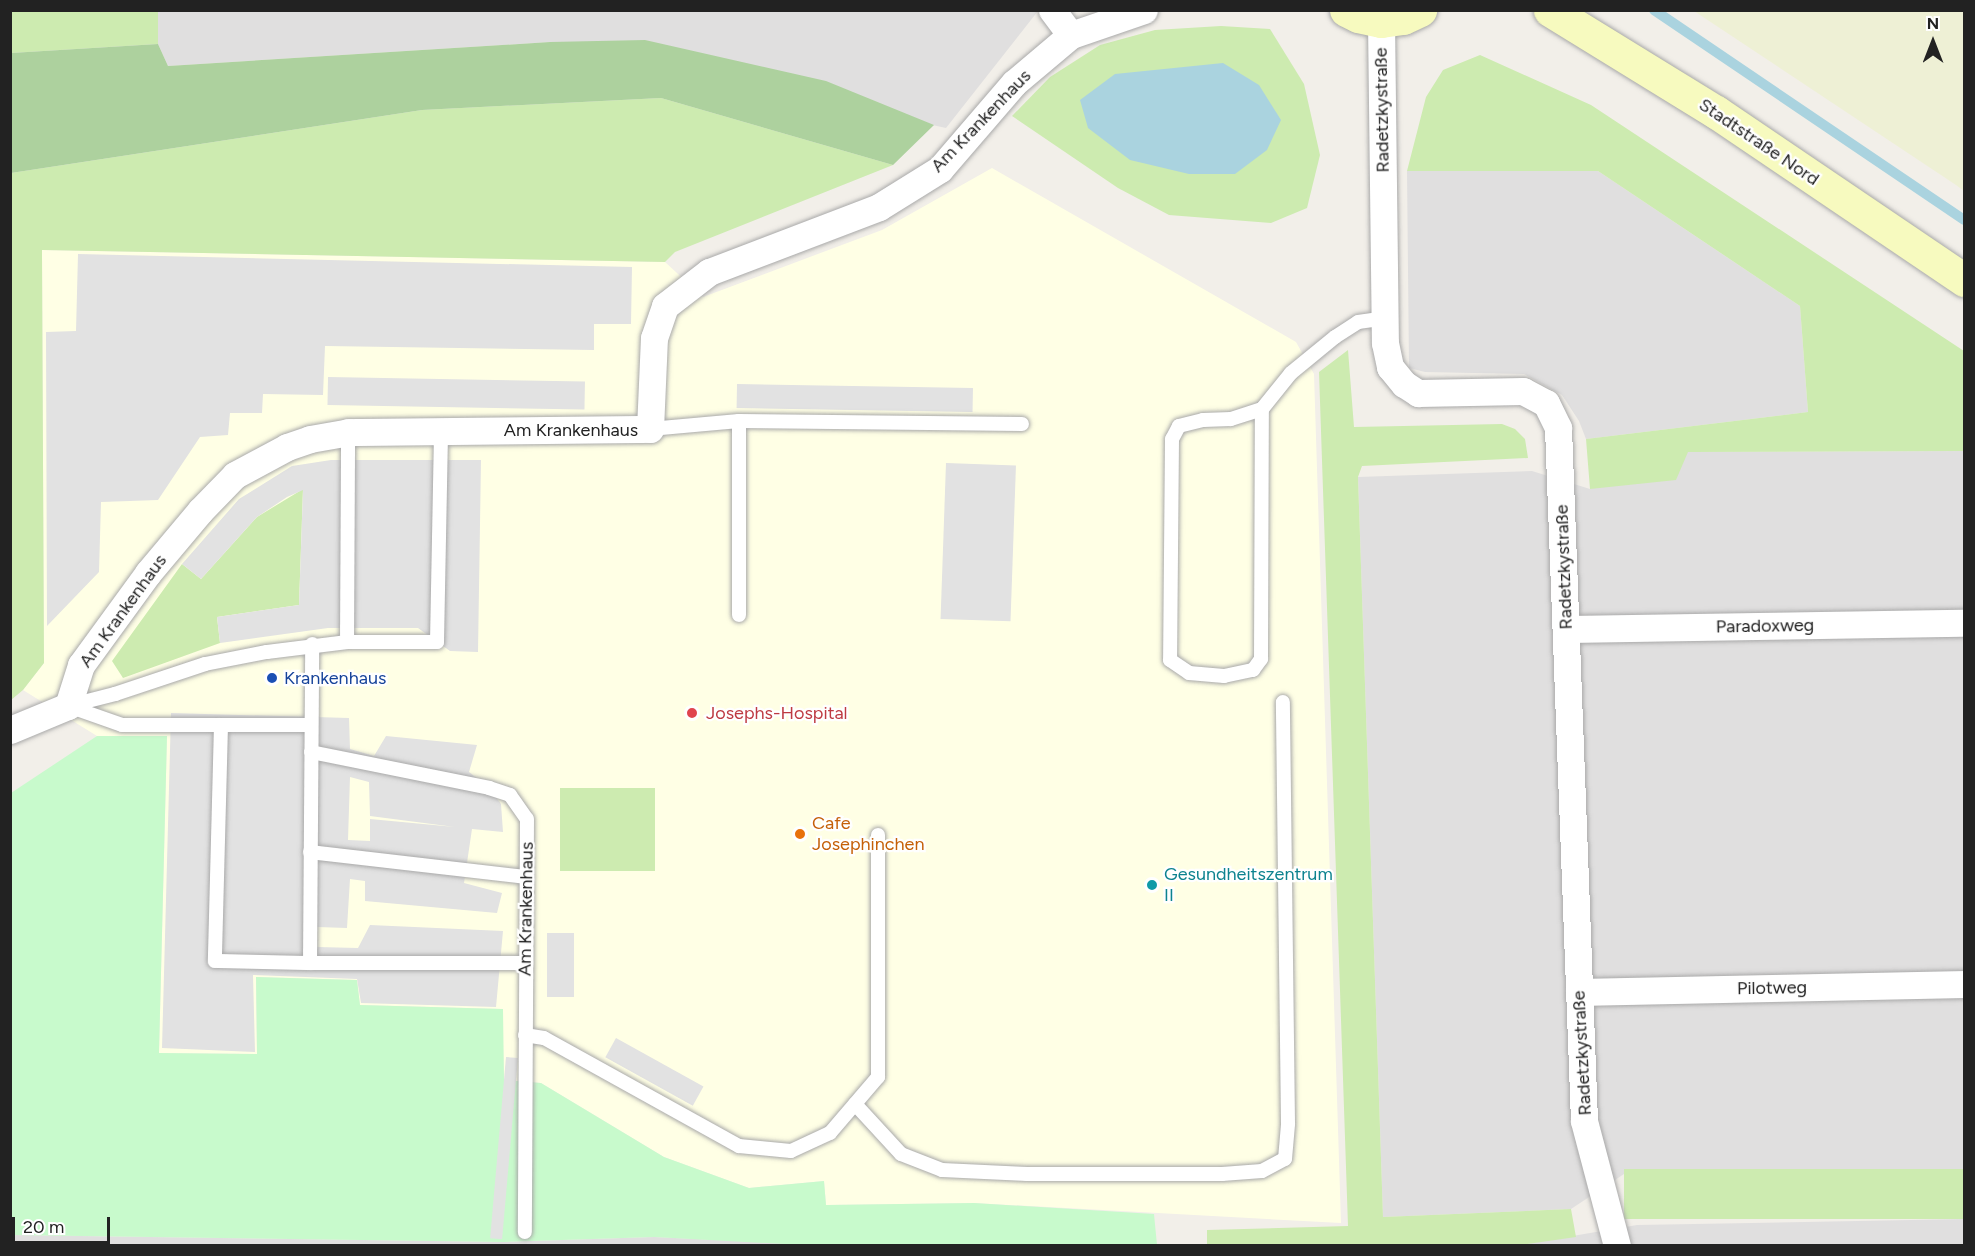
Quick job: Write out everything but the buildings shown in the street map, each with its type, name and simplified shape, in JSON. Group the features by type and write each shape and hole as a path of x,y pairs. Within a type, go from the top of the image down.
{"main road":[{"path":"1346,10 1358,16 1381,21 1403,18 1420,10"},
{"name":"Stadtstraße Nord","path":"1550,10 1716,112 1965,280"}],"street":[{"path":"1052,10 1071,35"},
{"name":"Am Krankenhaus","path":"68,706 81,664 148,573 200,511 235,475 287,447 310,439 348,432 650,429 654,338 665,306 709,272 879,207 940,169 1014,83 1071,35 1144,10"},
{"name":"Radetzkystraße","path":"1381,21 1385,343 1390,367 1404,384 1418,393 1523,391 1546,403 1558,428 1584,1121 1617,1245"},
{"name":"Paradoxweg","path":"1566,629 1965,623"},
{"path":"10,730 68,706"},
{"name":"Pilotweg","path":"1579,992 1965,984"}],"lane":[{"path":"1262,409 1261,659 1253,670 1224,676 1189,673 1170,660 1173,439 1179,426 1203,420 1231,419 1262,409 1291,373 1335,337 1358,322 1385,318"},
{"path":"650,429 739,421 1022,423"},
{"path":"739,421 739,615"},
{"path":"68,706 115,694 205,664 312,644 437,642 441,430"},
{"path":"347,642 348,432"},
{"path":"310,963 312,644"},
{"path":"855,1104 901,1154 942,1170 1027,1174 1222,1174 1262,1170 1285,1159 1287,1112 1284,702"},
{"path":"68,706 122,725 311,725"},
{"path":"221,725 215,961 525,963"},
{"name":"Am Krankenhaus","path":"311,753 489,788 510,795 527,819 525,1232"},
{"path":"525,1035 544,1038 739,1146 792,1151 830,1133 878,1077 878,835"},
{"path":"310,852 526,877"}],"shaded area":[{"path":"158,10 1038,11 946,128 550,42 168,66 158,44"},
{"path":"1694,11 1964,11 1964,191 1956,185"},
{"name":"Josephs-Hospital","path":"992,168 1296,342 1314,374 1341,1223 974,1203 826,1205 824,1181 749,1188 664,1157 541,1083 504,1080 502,1009 360,1005 357,980 256,977 257,1054 159,1053 167,736 97,736 23,690 44,663 42,250 665,262 703,297 882,230"},
{"path":"1407,171 1598,171 1800,306 1808,412 1586,439 1579,421 1562,395 1524,374 1425,372 1409,368"},
{"path":"78,254 632,267 631,324 594,324 594,350 325,346 323,395 263,394 262,413 230,413 228,435 200,437 158,500 101,502 99,572 47,626 46,332 76,331"},
{"path":"328,377 585,381 584,409 328,405"},
{"path":"737,384 973,388 973,412 737,408"},
{"path":"1964,451 1964,1169 1624,1174 1571,1209 1383,1217 1358,477 1532,471 1590,489 1687,452"},
{"path":"331,460 481,460 478,652 450,651 418,628 328,628 220,643 217,617 299,605 303,490 287,497 257,517 201,579 182,564 239,499 292,466"},
{"path":"946,463 1016,465 1011,621 941,619"},
{"path":"171,713 349,718 350,749 374,756 386,736 477,745 469,772 489,788 501,804 503,832 472,829 464,883 502,893 497,913 365,901 365,881 350,879 347,928 317,927 317,947 358,948 370,925 503,931 496,1007 361,1003 357,979 253,975 255,1052 162,1048","holes":["350,777 369,782 370,816 455,827 370,819 370,841 348,840"]},
{"path":"547,933 574,933 574,997 547,997"},
{"path":"616,1038 703,1086 693,1106 605,1057"},
{"path":"506,1057 518,1058 502,1239 490,1238"},
{"path":"1964,1219 1964,1245 1513,1246 1637,1225"},
{"path":"11,1235 504,1242 654,1237 822,1245 11,1246"}],"green space":[{"path":"11,11 158,11 158,44 11,53"},
{"path":"1221,26 1270,29 1304,84 1320,155 1307,208 1271,223 1169,215 1118,188 1012,116 1050,77 1100,45 1155,30"},
{"path":"645,40 826,81 934,125 893,165 661,98 422,110 11,173 11,53 158,44 168,66 550,42"},
{"path":"1480,55 1591,105 1964,351 1964,451 1688,452 1676,480 1590,489 1586,439 1808,412 1800,306 1598,171 1407,171 1426,97 1443,70"},
{"path":"661,98 893,165 675,252 665,262 42,250 44,663 23,690 11,700 11,173 422,110"},
{"path":"1348,350 1354,427 1502,424 1515,429 1525,439 1528,458 1362,466 1358,477 1383,1217 1571,1209 1576,1237 1513,1246 1207,1245 1207,1230 1348,1226 1319,372"},
{"path":"303,489 299,605 217,617 220,643 123,678 112,661 182,564 201,579 257,517"},
{"path":"97,736 167,736 159,1053 257,1054 256,977 357,980 360,1005 503,1009 504,1080 541,1083 664,1157 749,1188 824,1181 826,1205 974,1203 1154,1214 1157,1245 822,1246 654,1237 504,1242 11,1235 11,793"},
{"path":"560,788 655,788 655,871 560,871"},
{"path":"1624,1169 1964,1169 1964,1219 1624,1219"}],"water":[{"path":"1223,63 1259,85 1281,120 1267,150 1235,174 1189,174 1130,160 1088,128 1080,100 1115,74"}],"waterway":[{"path":"1654,10 1964,220"}],"place":[{"name":"Krankenhaus","path":"272,678"},
{"name":"Josephs-Hospital","path":"692,713"},
{"name":"Cafe Josephinchen","path":"800,834"},
{"name":"Gesundheitszentrum II","path":"1152,885"}]}
